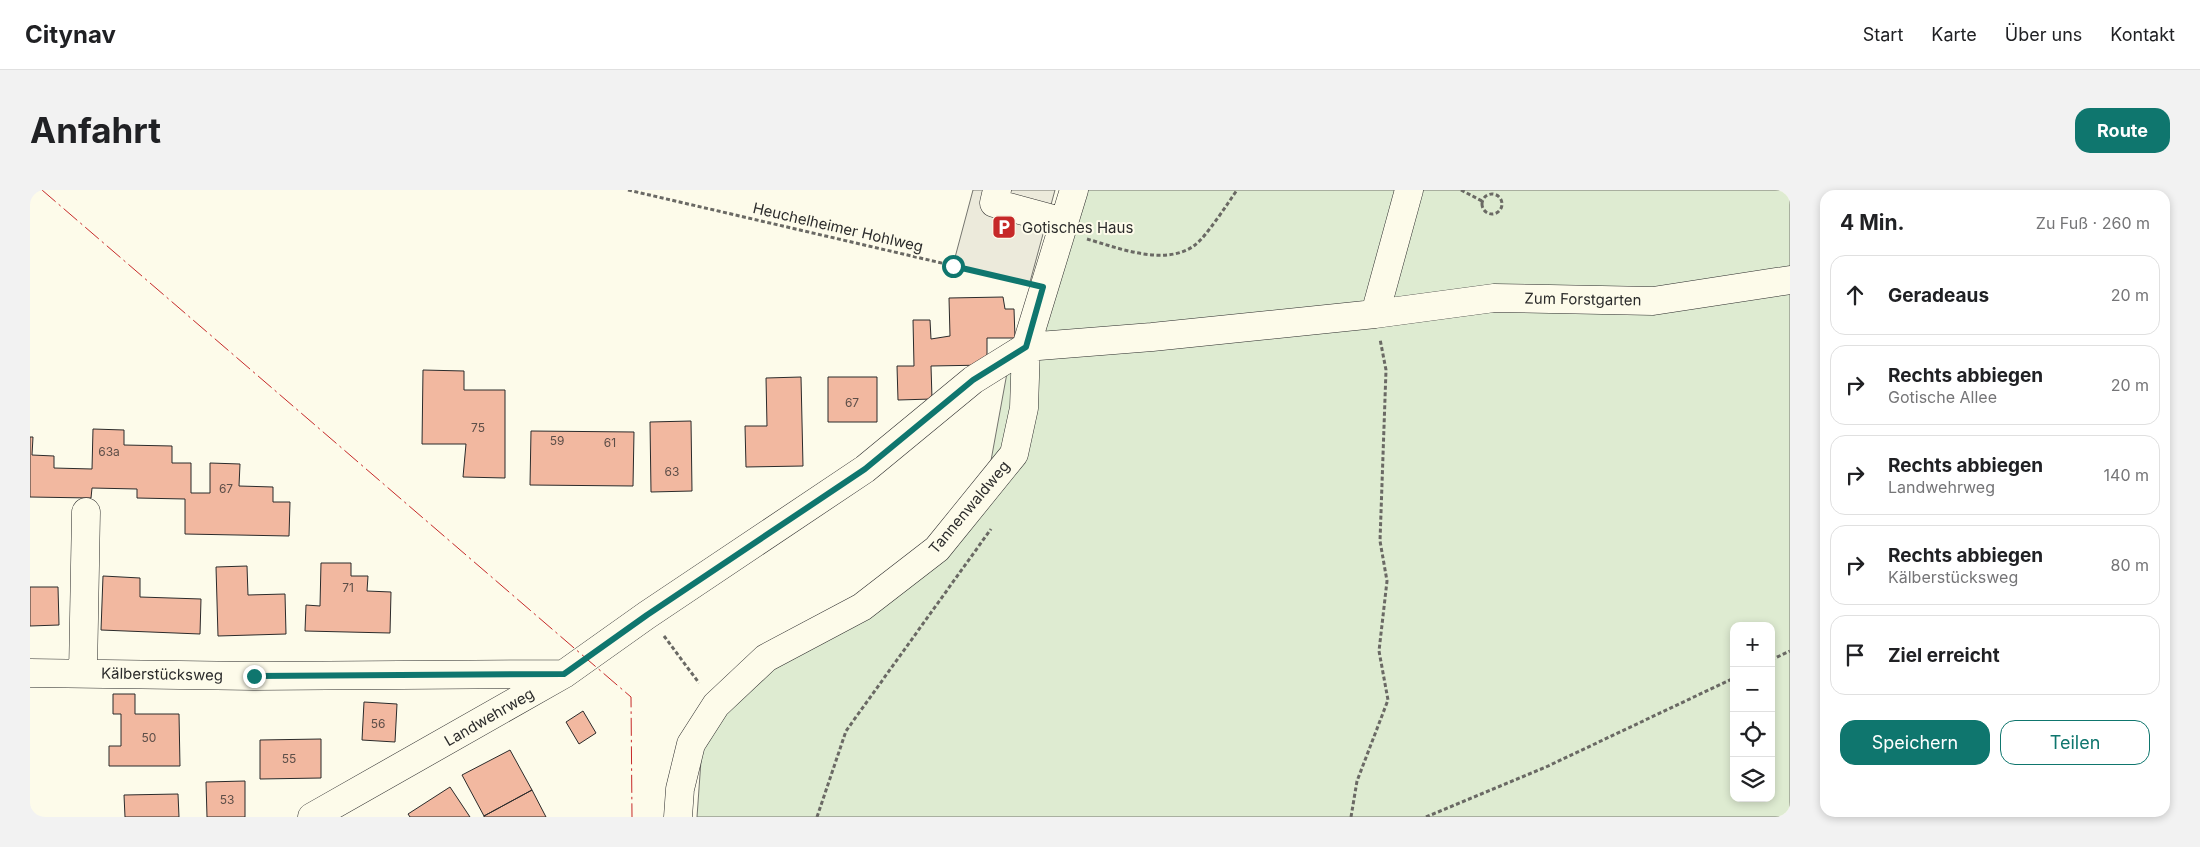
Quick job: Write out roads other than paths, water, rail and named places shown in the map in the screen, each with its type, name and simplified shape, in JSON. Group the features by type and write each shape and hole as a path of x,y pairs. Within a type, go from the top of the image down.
{"street":[{"path":"997,190 994,203 1063,227"},
{"name":"Tannenwaldweg","path":"678,817 680,789 691,744 716,706 766,658 862,607 937,549 1014,454 1024,408 1026,347 1074,190"},
{"path":"1026,347 1152,337 1375,314 1409,190"},
{"name":"Zum Forstgarten","path":"1375,314 1494,298 1653,300 1790,280"},
{"name":"Landwehrweg","path":"312,817 564,674 647,615 865,469 973,380 1026,347"},
{"path":"84,672 86,512"},
{"name":"Kälberstücksweg","path":"30,673 84,672 254,676 564,674"}],"place":[{"name":"Gotisches Haus","path":"1004,227"}]}
